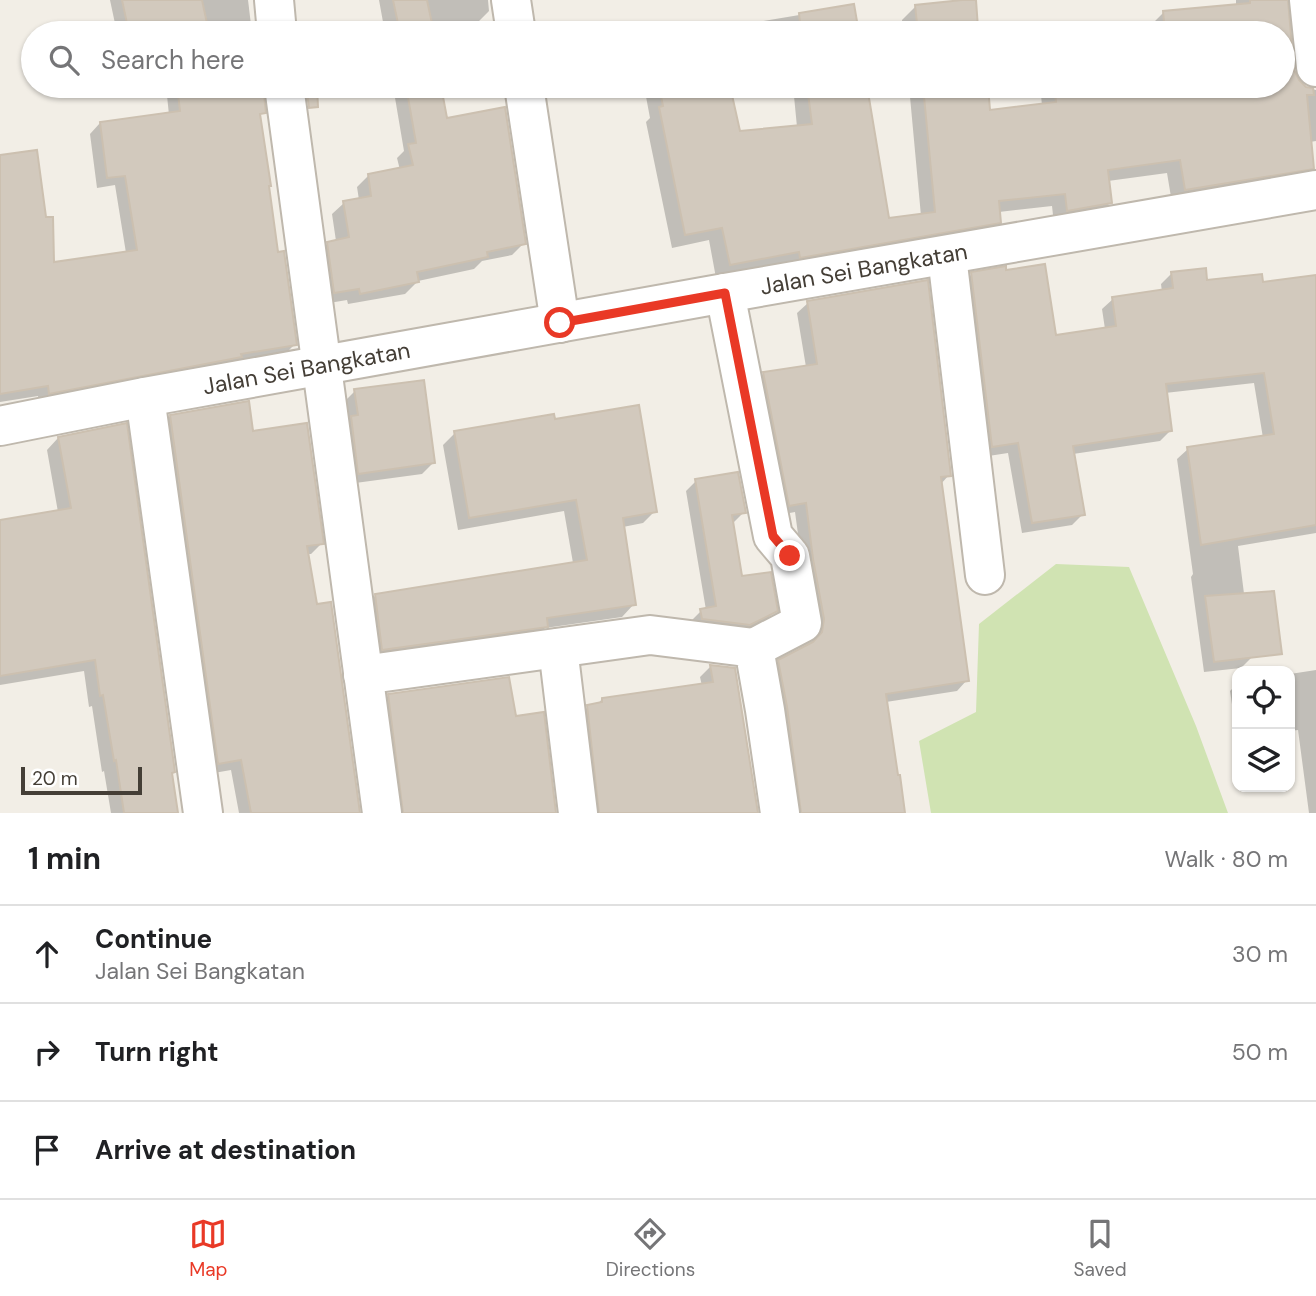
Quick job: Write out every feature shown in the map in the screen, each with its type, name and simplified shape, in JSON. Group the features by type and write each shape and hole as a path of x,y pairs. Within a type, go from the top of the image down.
{"street":[{"path":"274,0 276,21"},
{"path":"511,0 514,21"},
{"path":"1309,0 1316,67"},
{"path":"286,98 382,813"},
{"path":"526,98 560,323"},
{"name":"Jalan Sei Bangkatan","path":"0,426 145,397 1316,190"},
{"path":"947,256 985,575"},
{"path":"363,675 650,635 754,648 802,623 790,556 773,536 725,293"},
{"path":"145,397 203,813"},
{"path":"558,648 578,813"},
{"path":"754,648 780,813"}],"green space":[{"path":"1056,564 1129,567 1196,726 1228,813 931,813 919,741 976,712 979,624"}],"building":[{"path":"122,0 202,0 206,21 126,21"},
{"path":"393,0 427,0 431,21 397,21"},
{"path":"976,0 978,21 917,21 915,5"},
{"path":"1250,0 1288,0 1290,21 1164,21 1163,11 1250,3"},
{"path":"854,4 857,21 800,21 799,13"},
{"path":"1295,72 1306,87 1313,88 1314,95 1307,95 1314,169 1185,190 1180,160 1108,170 1112,203 1067,211 1065,194 999,201 1001,223 800,258 799,252 730,265 722,228 685,235 659,107 663,106 661,98 733,98 740,131 812,124 809,98 869,98 889,218 935,212 924,98 989,98 990,110 1056,102 1056,98 1295,98"},
{"path":"178,98 264,98 266,113 260,114 269,186 278,252 284,251 297,345 49,394 48,386 0,394 0,155 37,150 46,217 53,217 54,262 137,250 125,176 107,178 100,122 180,111"},
{"path":"308,98 318,98 318,107 309,108"},
{"path":"408,98 443,98 447,118 505,107 526,244 487,252 488,257 417,272 419,282 360,294 359,289 334,293 327,242 349,237 343,201 371,196 368,174 413,165 408,144 416,143"},
{"path":"1045,264 1056,335 1116,326 1112,297 1173,288 1171,272 1206,268 1207,280 1262,274 1263,282 1316,275 1316,525 1201,545 1187,447 1274,434 1264,373 1166,384 1172,431 1073,446 1085,515 1032,523 1018,443 992,447 971,272 1006,266 1006,270"},
{"path":"928,280 951,476 941,477 969,681 886,694 905,813 801,813 778,660 813,642 822,632 824,619 806,503 789,506 763,372 817,364 807,301"},
{"path":"424,380 435,463 358,474 351,416 358,415 354,389"},
{"path":"249,401 253,431 307,423 324,544 307,546 317,604 331,602 360,813 251,813 241,760 218,764 170,415"},
{"path":"639,405 657,512 623,518 636,605 547,618 548,627 382,650 375,594 587,560 576,500 469,518 454,431 554,414 555,419"},
{"path":"127,423 175,772 172,773 178,813 124,813 95,660 0,676 0,520 71,508 58,437"},
{"path":"738,472 746,513 732,515 742,576 771,572 778,611 750,625 702,619 700,609 716,606 695,479"},
{"path":"1274,591 1282,654 1214,662 1205,596"},
{"path":"710,665 735,668 758,813 599,813 587,705 602,702 602,698 713,682"},
{"path":"509,677 516,716 544,712 556,813 403,813 388,694"}],"route":[{"path":"560,323 725,293 773,536 790,556"}]}
